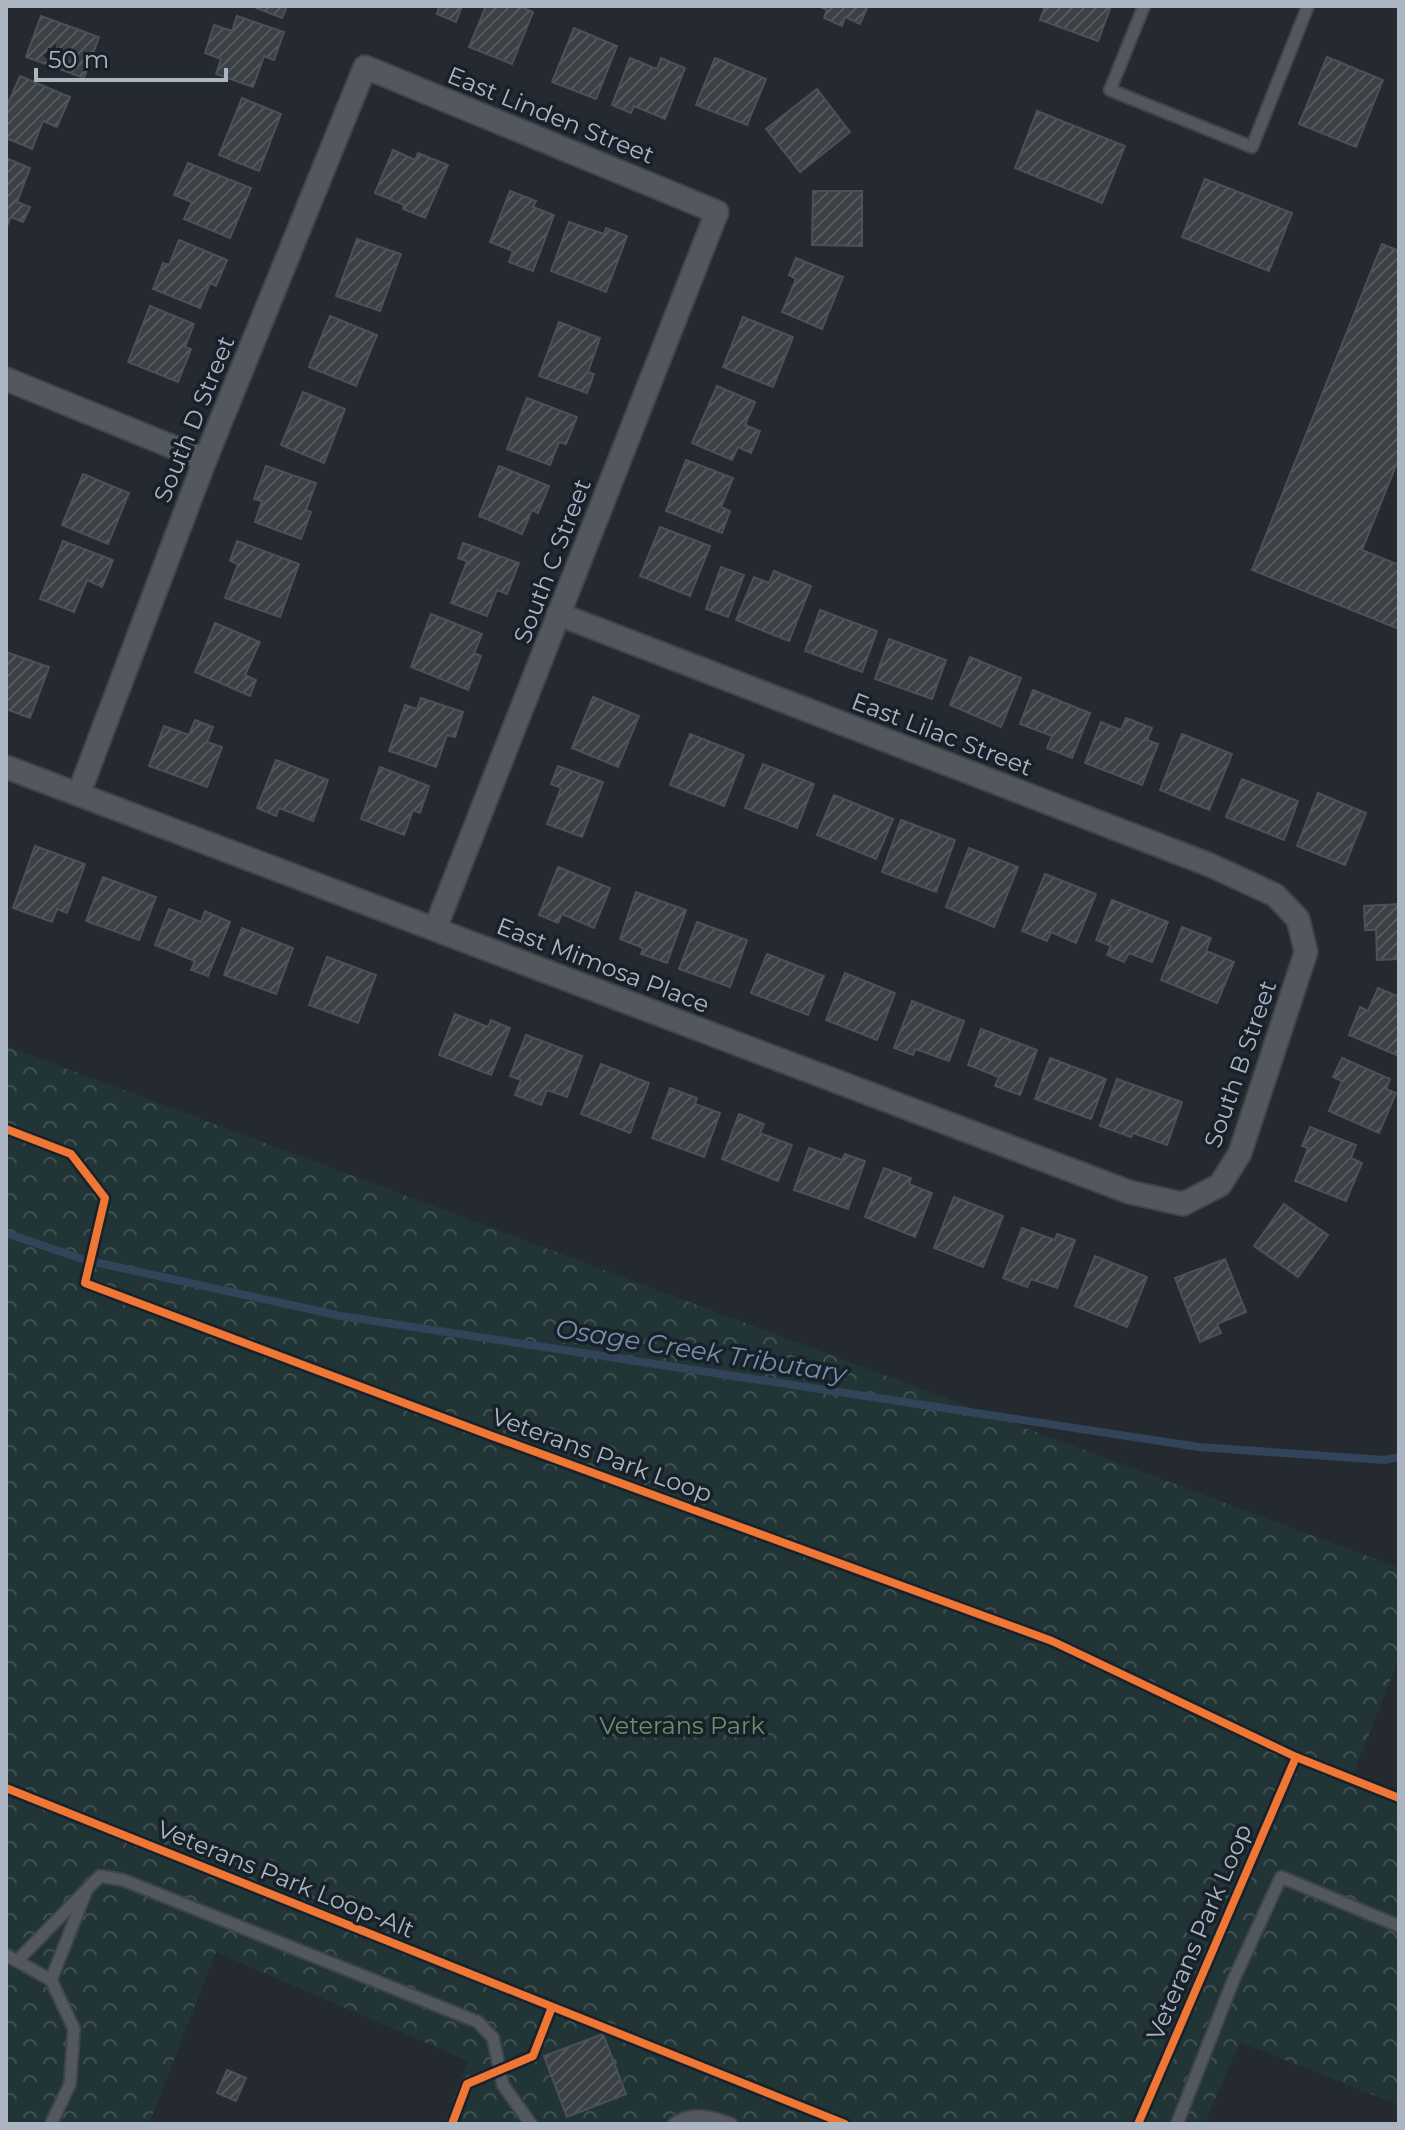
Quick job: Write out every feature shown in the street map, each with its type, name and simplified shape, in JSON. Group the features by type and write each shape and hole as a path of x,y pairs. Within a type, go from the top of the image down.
{"street":[{"name":"East Linden Street","path":"365,67 717,212"},
{"name":"South D Street","path":"79,793 205,460 365,67"},
{"name":"South C Street","path":"435,929 717,212"},
{"path":"6,379 205,460"},
{"name":"East Lilac Street","path":"558,614 1210,865 1275,895 1298,919"},
{"name":"East Mimosa Place","path":"6,767 1129,1192 1183,1204"},
{"name":"South B Street","path":"1183,1204 1220,1185 1240,1153 1306,952 1298,919"}],"lane":[{"path":"1144,6 1110,90 1252,147 1308,6"},
{"path":"51,2124 70,2084 74,2029 51,1980 11,1958 100,1876 123,1880 478,2022 493,2038 503,2085 531,2124"},
{"path":"1177,2124 1233,1981 1281,1877 1399,1926"},
{"path":"51,1980 87,1890"},
{"path":"674,2124 709,2115 731,2124"}],"green space":[{"name":"Veterans Park","path":"6,1046 1399,1568 1399,1659 1350,1782 1399,1804 1399,2105 1240,2042 1204,2124 444,2124 468,2061 216,1952 149,2124 6,2124"}],"building":[{"path":"252,6 287,6 282,18"},
{"path":"437,6 462,6 456,22 437,14"},
{"path":"486,6 519,6 533,12 512,64 469,47"},
{"path":"819,6 868,6 860,24 845,17 842,26 824,18 827,10"},
{"path":"1045,6 1111,6 1098,41 1040,20"},
{"path":"41,16 99,37 84,78 26,57"},
{"path":"237,16 284,32 274,60 264,56 253,87 216,74 221,59 205,53 214,25 232,31"},
{"path":"574,28 617,46 596,99 552,82"},
{"path":"1327,57 1383,80 1356,147 1299,124"},
{"path":"630,58 657,69 661,58 685,68 665,119 634,106 631,113 612,105"},
{"path":"715,58 766,79 747,125 696,105"},
{"path":"20,76 70,97 57,127 43,121 32,149 6,138 6,108"},
{"path":"817,89 850,132 800,172 766,129"},
{"path":"242,98 281,114 259,171 219,155"},
{"path":"1037,111 1125,146 1102,203 1015,168"},
{"path":"393,150 415,160 418,153 448,165 425,218 375,193"},
{"path":"6,158 30,168 17,202 30,207 23,222 11,217 6,228"},
{"path":"188,163 251,188 230,238 184,219 192,202 174,195"},
{"path":"1205,179 1292,213 1269,271 1182,237"},
{"path":"510,191 536,201 533,207 554,215 533,271 509,262 513,251 490,242"},
{"path":"813,191 862,191 862,246 812,245"},
{"path":"569,222 604,234 606,228 627,236 606,292 551,271"},
{"path":"357,239 401,254 380,311 336,296"},
{"path":"179,240 227,260 216,286 210,283 200,308 153,289 163,263 169,265"},
{"path":"1382,244 1399,251 1399,458 1362,550 1399,565 1399,629 1252,570"},
{"path":"796,258 843,277 822,329 782,312 796,279 789,275"},
{"path":"150,306 194,324 185,347 191,349 178,382 128,362"},
{"path":"330,316 377,335 356,386 309,367"},
{"path":"743,317 793,337 773,387 723,367"},
{"path":"559,322 600,338 588,372 594,374 587,393 539,376"},
{"path":"717,386 755,402 745,425 760,431 751,453 738,447 732,460 692,443"},
{"path":"303,392 345,409 324,463 281,445"},
{"path":"527,398 577,417 566,444 559,442 550,465 507,449"},
{"path":"686,460 733,478 721,507 730,511 722,533 666,511"},
{"path":"266,466 316,483 306,510 311,512 301,539 255,522 262,501 254,499"},
{"path":"499,466 549,486 538,513 532,510 522,534 479,516"},
{"path":"83,474 129,493 108,544 62,525"},
{"path":"660,527 710,546 690,596 640,576"},
{"path":"63,541 113,560 102,587 87,580 74,612 40,599"},
{"path":"237,541 299,564 280,617 225,598 238,564 230,561"},
{"path":"463,543 519,563 507,594 497,590 487,616 451,603 467,561 458,558"},
{"path":"721,567 744,575 728,617 706,609"},
{"path":"774,571 811,586 789,641 736,620 754,577 769,583"},
{"path":"820,610 877,631 862,672 805,651"},
{"path":"431,614 482,634 474,653 481,656 468,690 411,667"},
{"path":"215,623 260,642 245,675 256,680 250,696 195,672"},
{"path":"889,639 946,660 932,699 875,679"},
{"path":"6,652 49,667 30,718 6,709"},
{"path":"970,657 1021,678 1001,727 950,705"},
{"path":"1033,690 1090,713 1072,758 1047,748 1052,736 1020,724"},
{"path":"593,697 639,716 618,767 572,748"},
{"path":"421,698 463,712 455,737 447,735 436,767 389,751 405,705 417,709"},
{"path":"1126,718 1152,728 1147,740 1158,744 1142,785 1085,763 1101,722 1121,730"},
{"path":"195,720 213,727 207,742 222,747 207,787 149,766 164,726 189,735"},
{"path":"690,734 744,755 724,806 670,785"},
{"path":"1182,734 1232,754 1209,810 1160,790"},
{"path":"276,760 328,780 313,821 279,808 276,816 257,808"},
{"path":"763,764 814,784 797,828 745,808"},
{"path":"558,766 603,782 582,837 547,824 561,788 551,784"},
{"path":"380,767 429,786 420,813 413,810 404,835 361,819"},
{"path":"1242,779 1298,801 1284,840 1226,817"},
{"path":"1318,793 1366,813 1345,865 1297,846"},
{"path":"834,795 893,819 876,859 817,835"},
{"path":"901,820 955,840 936,892 882,872"},
{"path":"35,846 85,864 67,913 57,909 52,922 13,908"},
{"path":"969,848 1018,867 994,927 946,907"},
{"path":"558,867 610,888 594,928 562,914 558,923 539,915"},
{"path":"1045,874 1096,894 1076,943 1051,932 1047,941 1022,931"},
{"path":"103,877 156,897 139,940 86,921"},
{"path":"636,892 686,910 667,963 641,954 643,948 620,939"},
{"path":"1112,900 1168,922 1152,962 1129,953 1124,962 1107,955 1111,946 1096,940"},
{"path":"1399,904 1399,959 1377,960 1376,930 1365,930 1364,906"},
{"path":"169,909 201,922 205,911 230,922 208,976 191,970 195,961 155,945"},
{"path":"697,922 747,940 730,987 679,969"},
{"path":"1182,927 1211,938 1206,951 1234,962 1217,1003 1161,980"},
{"path":"242,928 293,948 276,994 224,975"},
{"path":"767,954 824,976 808,1015 751,993"},
{"path":"327,957 376,975 358,1023 309,1005"},
{"path":"845,973 895,993 877,1040 826,1020"},
{"path":"1378,988 1399,997 1399,1056 1349,1035 1360,1007 1368,1011"},
{"path":"912,1001 964,1021 949,1061 915,1049 913,1055 894,1048"},
{"path":"455,1014 488,1027 491,1020 510,1028 491,1075 439,1055"},
{"path":"981,1029 1037,1050 1020,1095 995,1086 999,1077 968,1065"},
{"path":"526,1035 582,1056 567,1097 547,1090 541,1105 515,1095 521,1080 510,1076"},
{"path":"1050,1058 1106,1079 1091,1119 1035,1099"},
{"path":"1342,1058 1390,1079 1386,1089 1396,1093 1379,1133 1329,1111 1342,1081 1333,1077"},
{"path":"601,1064 649,1083 630,1133 581,1114"},
{"path":"1117,1079 1182,1102 1167,1145 1100,1126"},
{"path":"670,1088 697,1098 695,1104 720,1113 704,1157 652,1138"},
{"path":"739,1114 764,1124 760,1133 792,1145 778,1181 722,1159"},
{"path":"1310,1127 1356,1145 1351,1158 1362,1163 1346,1201 1295,1181 1308,1148 1302,1146"},
{"path":"809,1148 842,1160 845,1154 865,1161 848,1209 794,1190"},
{"path":"884,1168 911,1178 909,1184 932,1193 915,1237 865,1217"},
{"path":"954,1197 1003,1216 983,1267 934,1248"},
{"path":"1284,1204 1328,1235 1298,1277 1254,1246"},
{"path":"1022,1228 1055,1240 1057,1234 1075,1240 1057,1288 1031,1279 1027,1287 1003,1278"},
{"path":"1095,1256 1147,1277 1127,1327 1075,1306"},
{"path":"1225,1259 1246,1312 1217,1324 1221,1333 1200,1342 1175,1278"},
{"path":"603,2034 626,2094 567,2117 544,2056"},
{"path":"227,2070 246,2078 236,2101 217,2093"}],"waterway":[{"name":"Osage Creek Tributary","path":"6,1233 85,1260 341,1316 1199,1447 1384,1460 1399,1457"}],"cycle path":[{"name":"Veterans Park Loop","path":"6,1129 71,1154 105,1198 85,1283 1052,1641 1296,1757 1138,2124"},
{"path":"1296,1757 1399,1798"},
{"name":"Veterans Park Loop-Alt","path":"6,1788 845,2124"},
{"path":"452,2124 467,2084 533,2056 552,2007"}]}
